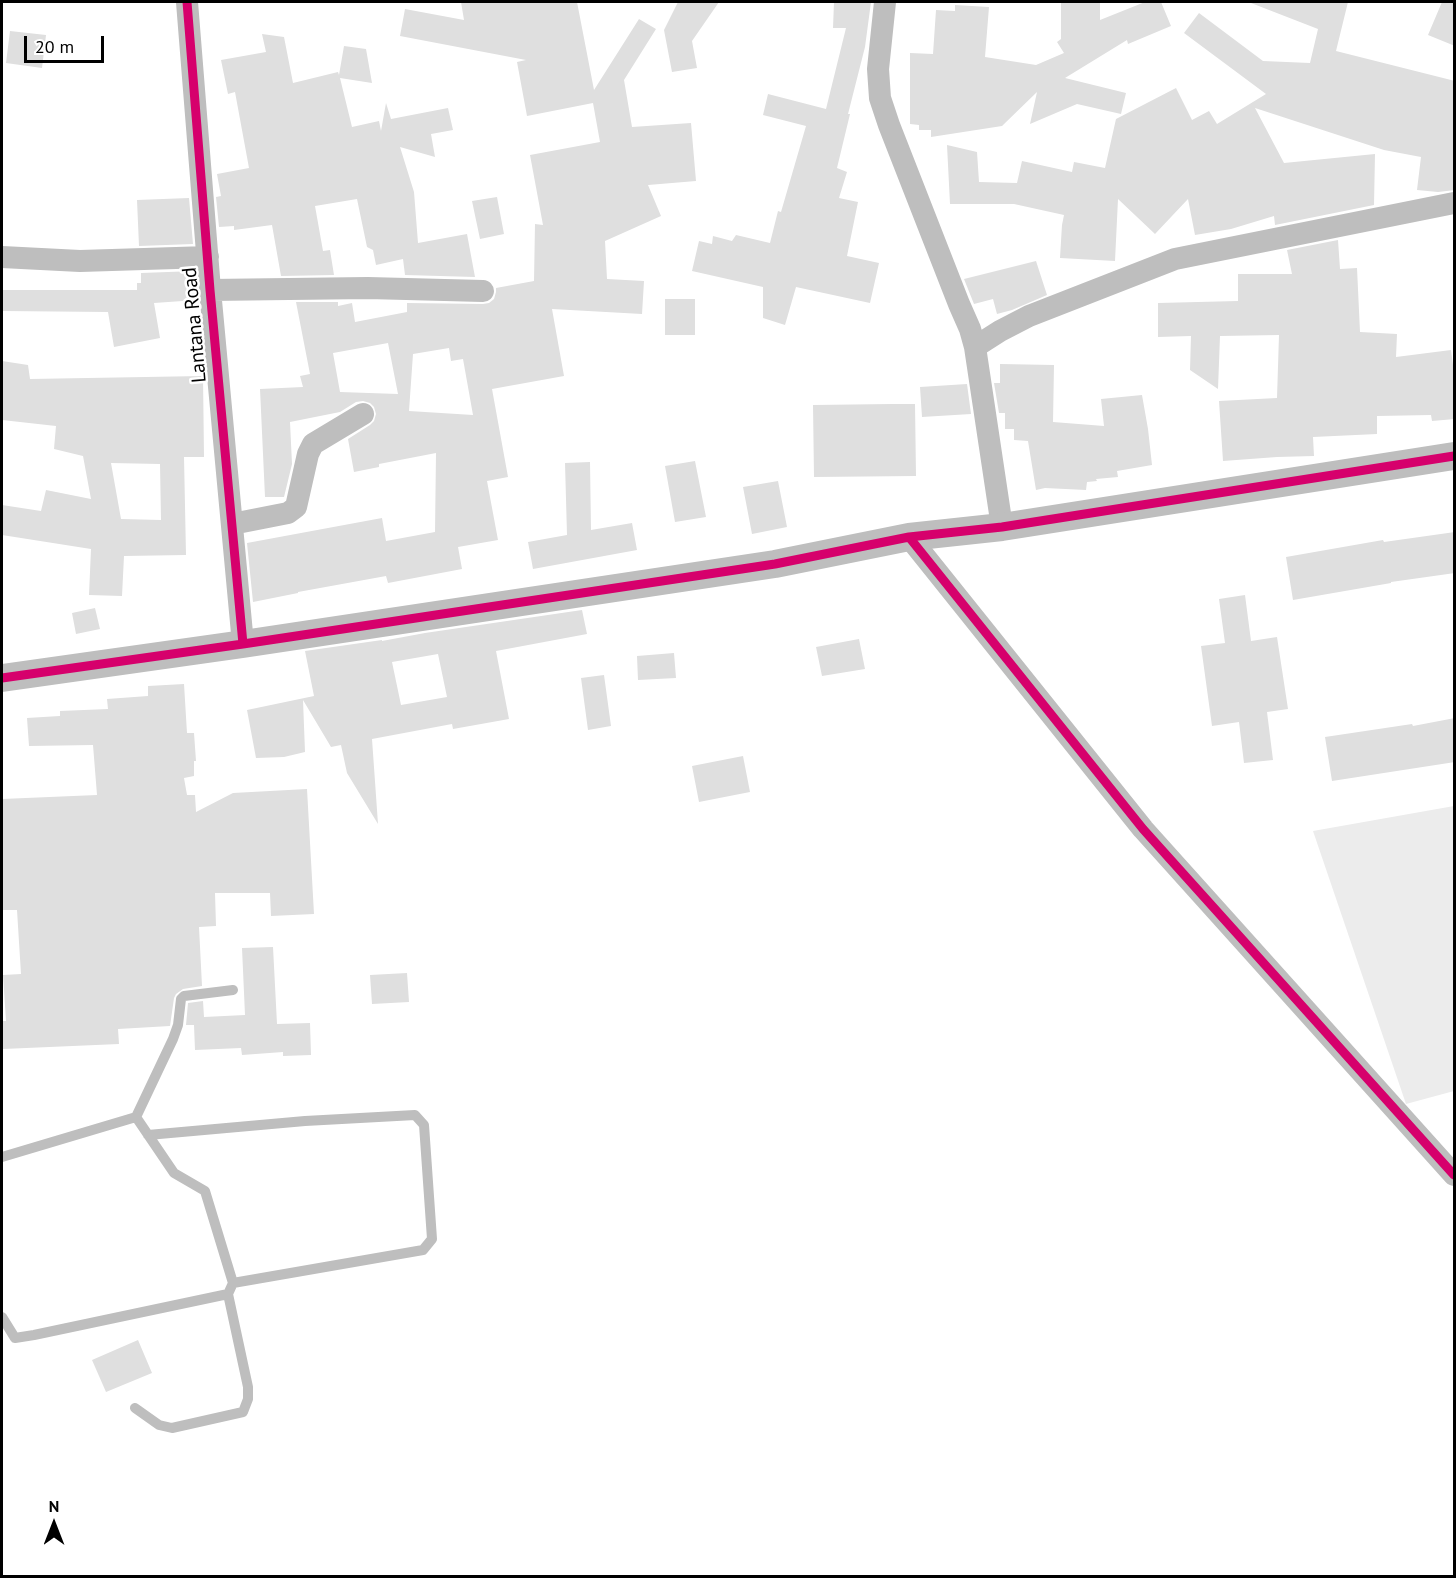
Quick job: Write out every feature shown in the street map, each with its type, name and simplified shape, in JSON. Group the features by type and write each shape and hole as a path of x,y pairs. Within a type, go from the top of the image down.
{"street":[{"name":"Lantana Road","path":"187,2 207,257 243,644"},
{"path":"885,2 878,69 880,98 950,283 970,329 975,347 1002,527"},
{"path":"975,347 1029,316 1175,259 1455,202"},
{"path":"2,257 80,261 207,257"},
{"path":"210,290 368,288 483,291"},
{"path":"232,524 288,513 296,507 313,444 363,414"},
{"path":"2,678 775,564 909,537 1002,527 1455,456"},
{"path":"909,537 1143,829 1455,1175"}],"lane":[{"path":"2,1157 136,1118 173,1039 178,1025 181,999 184,996 233,990"},
{"path":"148,1135 306,1120 415,1115 424,1125 432,1239 423,1250 233,1283"},
{"path":"135,1408 159,1425 172,1428 243,1412 248,1399 248,1387 228,1294 233,1283 205,1191 174,1173 136,1118"},
{"path":"2,1317 15,1338 228,1294"}],"shaded area":[{"path":"1454,806 1454,1091 1406,1104 1313,831"}],"building":[{"path":"461,2 577,2 594,90 639,19 656,29 624,80 632,127 691,123 696,181 648,185 661,216 605,241 607,279 644,281 642,314 552,309 564,376 492,389 508,477 487,481 498,540 458,547 462,569 388,583 386,576 253,602 247,543 382,518 386,541 435,532 436,453 379,464 379,467 354,472 348,439 370,425 376,414 370,403 363,401 356,402 340,412 290,422 292,464 284,497 265,497 260,389 303,387 300,376 310,374 296,302 338,302 338,306 352,303 355,322 407,312 407,303 489,303 494,299 496,288 534,281 535,224 543,225 530,155 600,142 593,103 527,116 517,62 526,60 400,36 405,9 464,20","holes":["388,343 398,394 340,392 333,353","449,348 451,361 463,359 473,415 409,411 413,354"]},
{"path":"678,2 719,2 692,41 697,68 672,72 664,30"},
{"path":"834,2 871,2 865,47 837,168 847,172 839,198 858,202 847,256 879,263 870,303 796,287 785,325 763,318 763,287 692,271 699,241 712,244 713,236 732,241 736,235 770,243 806,126 763,115 768,94 826,109 846,28 833,28"},
{"path":"1061,2 1100,2 1100,20 1145,2 1161,2 1171,26 1128,44 1127,40 1065,78 1126,93 1121,114 1077,104 1030,124 1037,92 1002,126 931,137 931,130 919,130 919,125 910,124 910,53 933,54 936,10 955,11 955,5 989,7 985,57 1036,65 1064,53 1057,42 1061,39"},
{"path":"1252,2 1348,2 1336,51 1455,81 1455,190 1438,192 1417,190 1421,157 1384,150 1255,108 1284,163 1375,154 1374,205 1275,225 1274,216 1231,229 1195,235 1188,199 1155,234 1118,199 1115,261 1060,258 1064,215 1014,204 950,204 947,145 977,152 979,182 1017,183 1022,161 1072,172 1074,162 1105,168 1116,119 1176,88 1192,120 1209,111 1217,124 1266,94 1184,33 1199,13 1263,61 1310,63 1318,29"},
{"path":"1442,2 1455,2 1455,46 1428,35"},
{"path":"10,31 46,35 42,68 6,63"},
{"path":"262,34 284,37 293,83 338,72 339,75 344,46 366,49 372,83 340,78 352,127 379,121 381,131 386,103 391,119 448,108 453,130 431,134 435,157 400,147 414,192 418,243 467,234 475,277 405,275 403,259 376,265 373,250 367,247 357,199 315,206 323,251 330,250 334,275 281,276 272,225 234,230 234,226 219,227 216,197 221,196 217,174 249,168 235,92 228,94 221,60 266,52"},
{"path":"497,197 504,234 480,239 472,201"},
{"path":"189,198 193,244 139,246 137,200"},
{"path":"1338,240 1340,269 1357,268 1360,332 1397,334 1396,357 1451,350 1455,380 1455,419 1432,421 1431,415 1377,416 1377,434 1313,437 1314,456 1223,461 1219,401 1277,398 1279,335 1220,336 1218,389 1190,370 1191,336 1158,337 1158,303 1238,301 1238,274 1292,274 1287,250"},
{"path":"1036,261 1047,295 997,314 993,299 974,304 964,279"},
{"path":"195,271 197,300 154,303 160,338 114,347 108,312 2,311 2,290 137,290 137,283 141,283 141,273"},
{"path":"665,299 695,299 695,335 665,335"},
{"path":"2,361 28,365 30,379 203,376 204,457 184,457 186,555 124,556 122,596 89,595 91,549 2,535 2,505 41,511 46,490 91,499 83,456 54,449 56,426 2,420","holes":["111,463 160,464 161,520 121,519"]},
{"path":"1000,364 1054,365 1053,422 1104,426 1101,399 1142,395 1152,465 1117,471 1118,477 1087,482 1086,490 1045,488 1036,490 1028,441 1014,440 1014,429 1005,429 1005,413 999,413 994,383 1000,383"},
{"path":"967,384 971,414 922,417 920,387"},
{"path":"915,404 916,476 814,477 813,405"},
{"path":"695,461 706,517 675,522 665,466"},
{"path":"590,462 591,530 632,523 637,550 533,569 528,542 567,535 565,463"},
{"path":"778,481 787,527 752,534 743,487"},
{"path":"1455,532 1455,573 1293,600 1286,557 1383,540 1384,542"},
{"path":"1245,595 1251,641 1277,637 1288,709 1267,712 1273,760 1244,763 1239,722 1212,726 1201,646 1225,643 1219,599"},
{"path":"95,608 100,629 76,634 72,613"},
{"path":"582,610 587,634 496,651 509,719 453,729 452,724 372,739 378,824 347,773 341,745 331,747 303,700 305,752 284,757 256,758 247,710 314,696 305,651","holes":["438,654 447,697 401,705 392,662"]},
{"path":"859,639 865,669 822,676 816,647"},
{"path":"674,653 676,678 638,680 637,656"},
{"path":"604,675 611,726 588,730 581,678"},
{"path":"184,684 187,733 194,733 196,761 194,761 194,776 184,778 187,795 195,795 196,812 233,793 307,789 314,914 271,916 270,893 215,893 216,926 199,927 202,986 183,989 176,994 170,1026 118,1029 119,1044 3,1049 2,1021 6,1021 3,975 21,974 17,910 2,910 2,799 97,795 93,745 29,746 27,718 60,716 60,711 108,709 107,699 148,696 148,686"},
{"path":"1455,718 1455,762 1332,781 1325,737 1412,724 1413,726"},
{"path":"743,756 750,792 699,802 692,766"},
{"path":"273,947 277,1024 310,1023 311,1055 283,1056 283,1052 242,1055 241,1048 195,1050 194,1025 186,1025 188,1003 203,1001 204,1017 245,1015 242,948"},
{"path":"407,973 409,1002 372,1004 370,975"},
{"path":"138,1340 152,1373 106,1392 92,1360"}],"cycle path":[{"path":"187,2 210,290 243,644"},
{"path":"2,678 775,564 909,537 1002,527 1454,456"},
{"path":"909,537 1143,829 1454,1175"}]}
